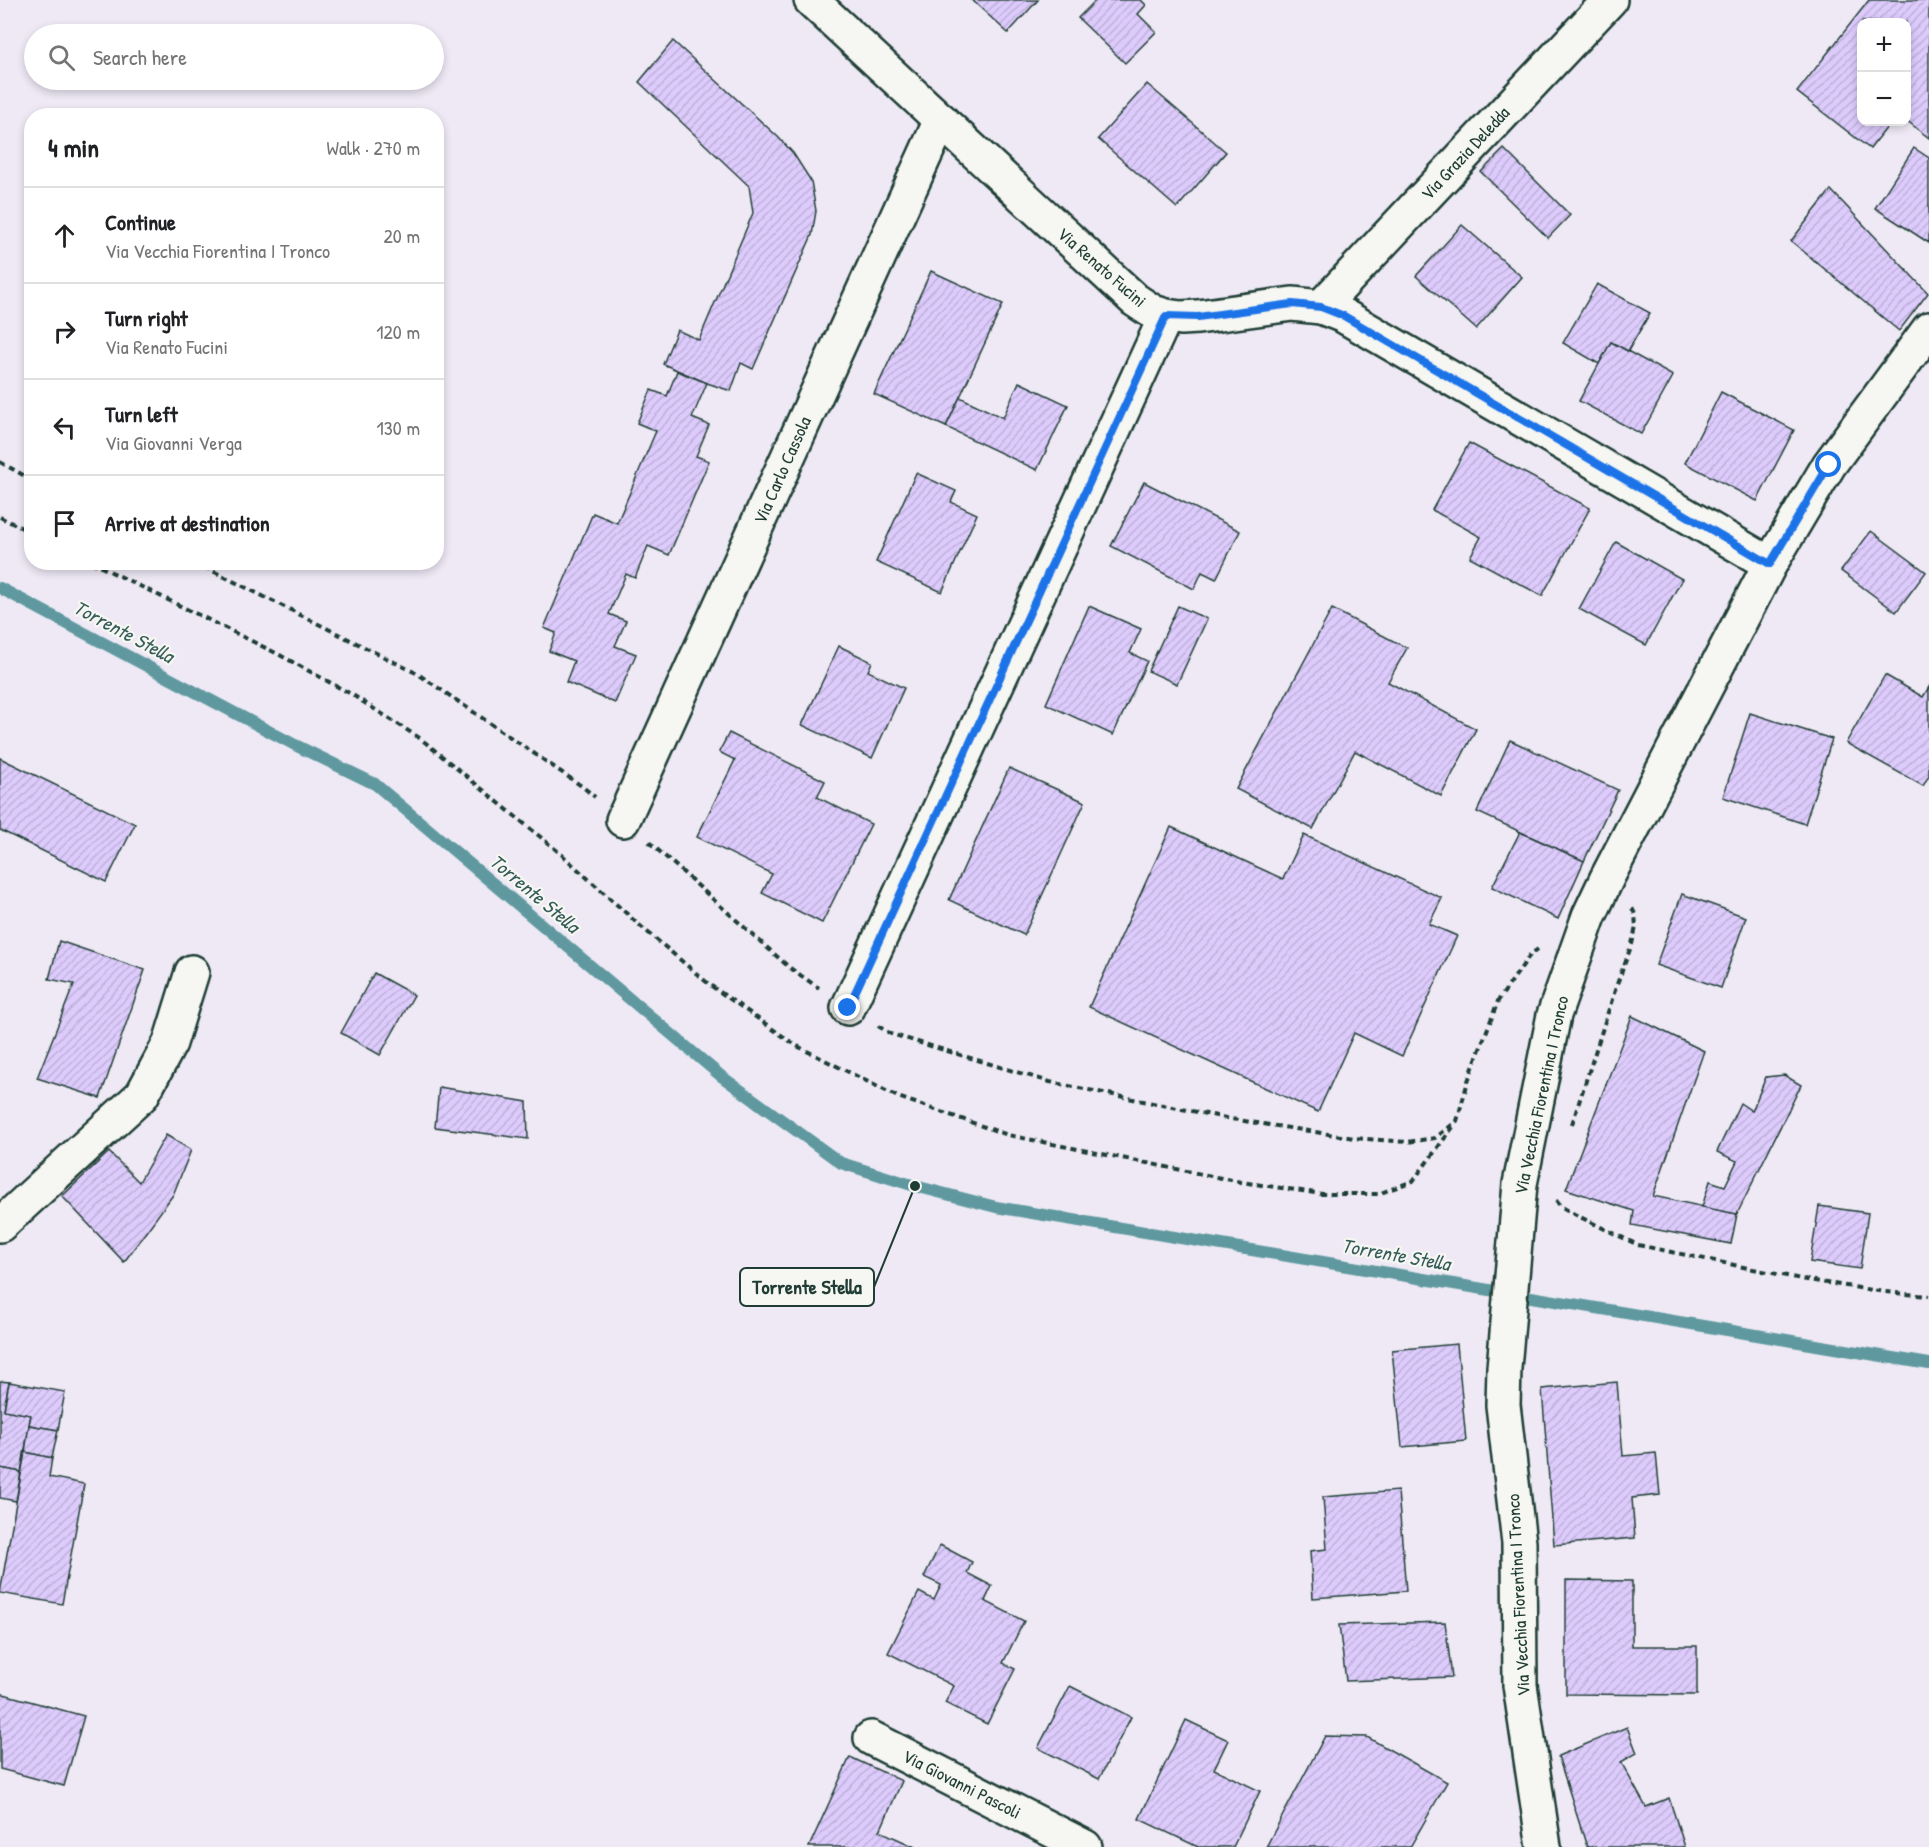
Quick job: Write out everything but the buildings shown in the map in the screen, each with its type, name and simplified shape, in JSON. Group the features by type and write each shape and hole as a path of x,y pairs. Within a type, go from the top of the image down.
{"street":[{"name":"Via Renato Fucini","path":"811,0 1135,300 1153,312 1166,316 1198,317 1292,304 1321,307 1344,316 1770,564"},
{"name":"Via Grazia Deledda","path":"1321,307 1610,0"},
{"name":"Via Carlo Cassola","path":"623,820 941,120"},
{"path":"848,1008 1166,316"},
{"name":"Via Vecchia Fiorentina I Tronco","path":"1544,1847 1520,1685 1519,1544 1503,1405 1504,1368 1520,1184 1554,1015 1589,916 1607,878 1770,564 1829,465 1929,329"},
{"path":"0,1225 142,1095 170,1043 192,972"},
{"name":"Via Giovanni Pascoli","path":"871,1738 1084,1847"}],"path":[{"path":"0,462 24,476"},
{"path":"0,517 24,529"},
{"path":"107,570 278,654 351,694 421,739 560,853 710,985 797,1046 898,1097 1008,1135 1241,1182 1322,1194 1378,1194 1413,1181 1457,1121"},
{"path":"1569,1134 1636,927 1635,914 1629,902 1623,892 1607,878"},
{"path":"1553,1194 1560,1206 1638,1245 1801,1279 1885,1292 1929,1296"}],"waterway":[{"name":"Torrente Stella","path":"0,588 295,745 375,784 721,1076 841,1163 915,1186 996,1207 1929,1364"}],"place":[{"name":"Torrente Stella","path":"915,1186"}],"route":[{"path":"848,1008 1166,316 1198,317 1292,304 1321,307 1344,316 1770,564 1829,465"}]}
